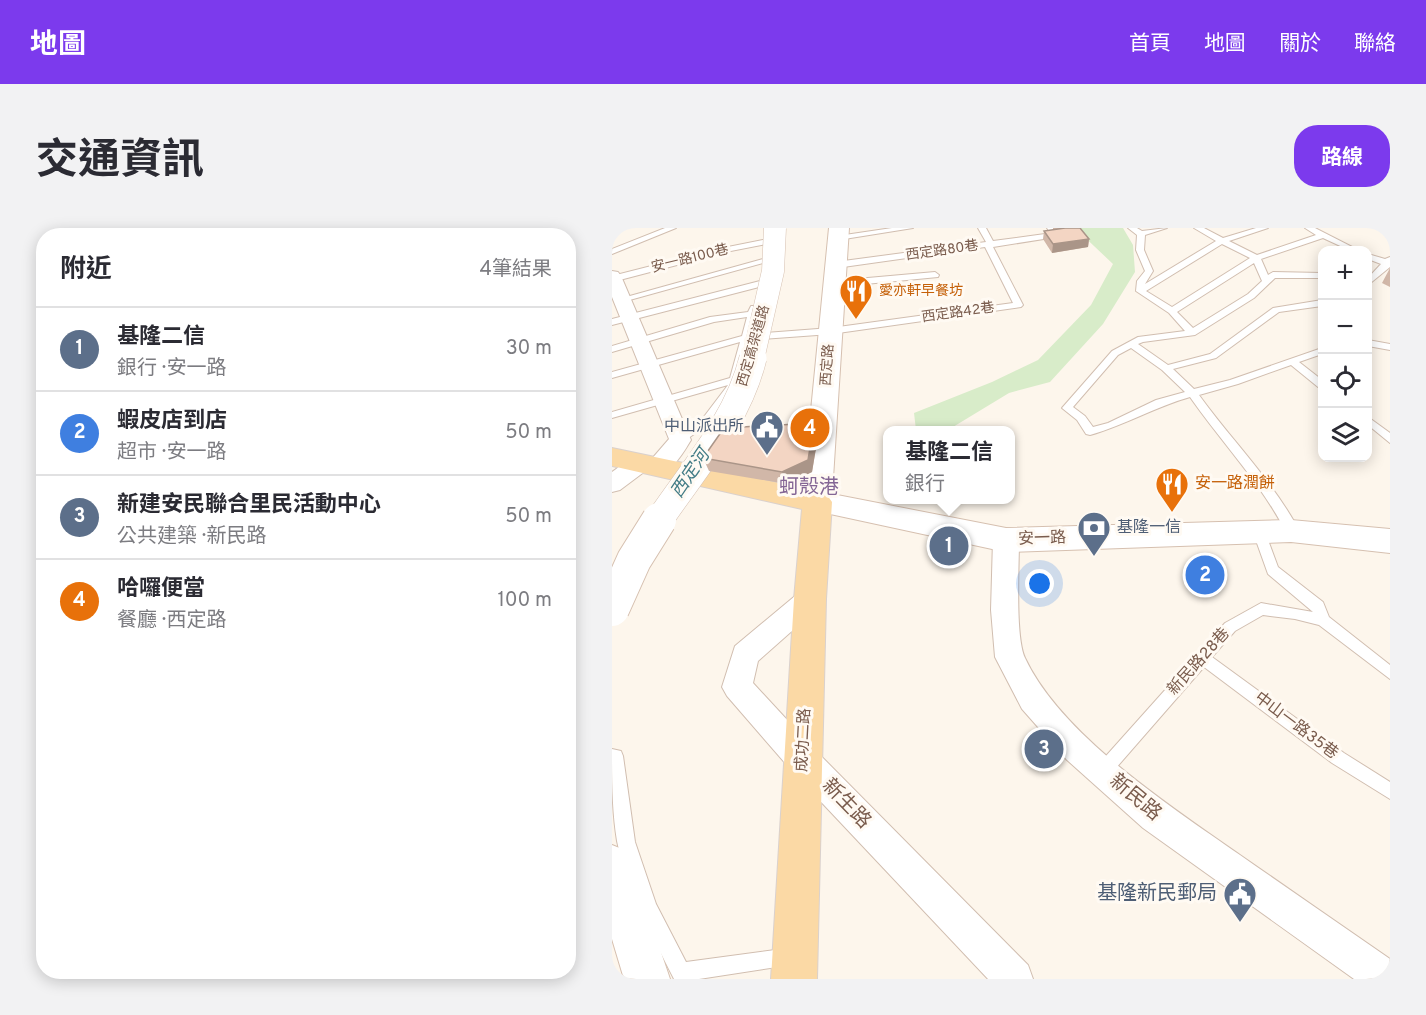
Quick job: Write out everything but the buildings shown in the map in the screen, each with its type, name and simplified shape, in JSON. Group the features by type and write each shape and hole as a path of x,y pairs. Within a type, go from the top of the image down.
{"main road":[{"name":"安一路","path":"612,457 817,502"},
{"name":"成功二路","path":"794,968 810,599 817,502"}],"street":[{"name":"西定路","path":"817,502 838,233"},
{"name":"西定高架道路","path":"612,609 623,580 650,533 721,430 745,384 771,284 777,241 772,235"},
{"name":"安一路100巷","path":"612,278 622,313 640,342 680,440"},
{"path":"612,484 669,469 680,440"},
{"name":"安一路","path":"817,502 1006,540 1291,531 1390,541"},
{"name":"新民路","path":"1006,540 1005,610 1009,657 1033,700 1078,750 1155,816 1386,979"},
{"name":"新生路","path":"810,599 745,655 737,687 803,760 1014,979"},
{"path":"612,866 646,979"}],"lane":[{"path":"612,252 672,228"},
{"path":"680,440 707,420 732,388 772,235 766,228"},
{"path":"838,233 909,228"},
{"path":"982,228 992,244"},
{"path":"1023,228 1030,238"},
{"path":"1132,228 1141,234 1163,228"},
{"path":"1198,228 1256,258 1266,281"},
{"path":"1140,291 1223,240 1264,228"},
{"path":"1309,228 1346,246"},
{"name":"西定路80巷","path":"835,275 1030,238 1049,232"},
{"path":"1140,291 1141,281 1149,271 1140,250 1141,234"},
{"name":"安一路100巷","path":"612,278 772,235"},
{"path":"1172,311 1256,258 1323,235"},
{"name":"西定路42巷","path":"831,331 1018,305 989,247 992,244"},
{"path":"1372,257 1389,262"},
{"path":"622,313 765,261"},
{"path":"1372,278 1389,262"},
{"path":"835,275 935,275"},
{"path":"1318,276 1273,275 1251,296 1192,333 1141,339 1115,353 1067,408 1081,418 1090,431 1112,425 1160,402 1318,353"},
{"path":"622,313 760,284"},
{"path":"1140,291 1172,311 1192,333"},
{"path":"1166,368 1213,356 1276,310 1318,304"},
{"path":"612,349 713,319 752,314"},
{"path":"612,375 747,337 831,331"},
{"path":"1372,342 1390,334"},
{"path":"1372,343 1390,347"},
{"path":"1133,345 1166,368 1192,393 1220,432 1262,481 1289,523 1291,531"},
{"path":"1293,362 1318,380"},
{"path":"615,415 734,380"},
{"path":"1372,423 1390,439"},
{"path":"1259,532 1273,570 1318,606 1323,620 1390,673"},
{"name":"新民路28巷","path":"1103,771 1230,627 1261,609 1295,613 1323,620"},
{"name":"中山一路35巷","path":"1203,658 1267,703 1338,758 1390,791"},
{"path":"614,756 626,842 648,908 681,972 794,968"}],"green space":[{"path":"1075,228 1123,228 1133,245 1135,272 1103,324 1050,382 1009,393 955,426 916,426 914,413 992,382 1038,360 1091,305 1113,264"}],"place":[{"name":"愛亦軒早餐坊","path":"856,320"},
{"name":"哈囉便當","path":"810,428"},
{"name":"中山派出所","path":"767,456"},
{"name":"安一路潤餅","path":"1172,513"},
{"name":"基隆二信","path":"949,546"},
{"name":"基隆一信","path":"1094,557"},
{"name":"蝦皮店到店","path":"1205,575"},
{"name":"新建安民聯合里民活動中心","path":"1044,749"},
{"name":"基隆新民郵局","path":"1240,923"}],"district":[{"name":"蚵殼港","path":"809,488"}],"water label":[{"name":"西定河","path":"691,474"}]}
